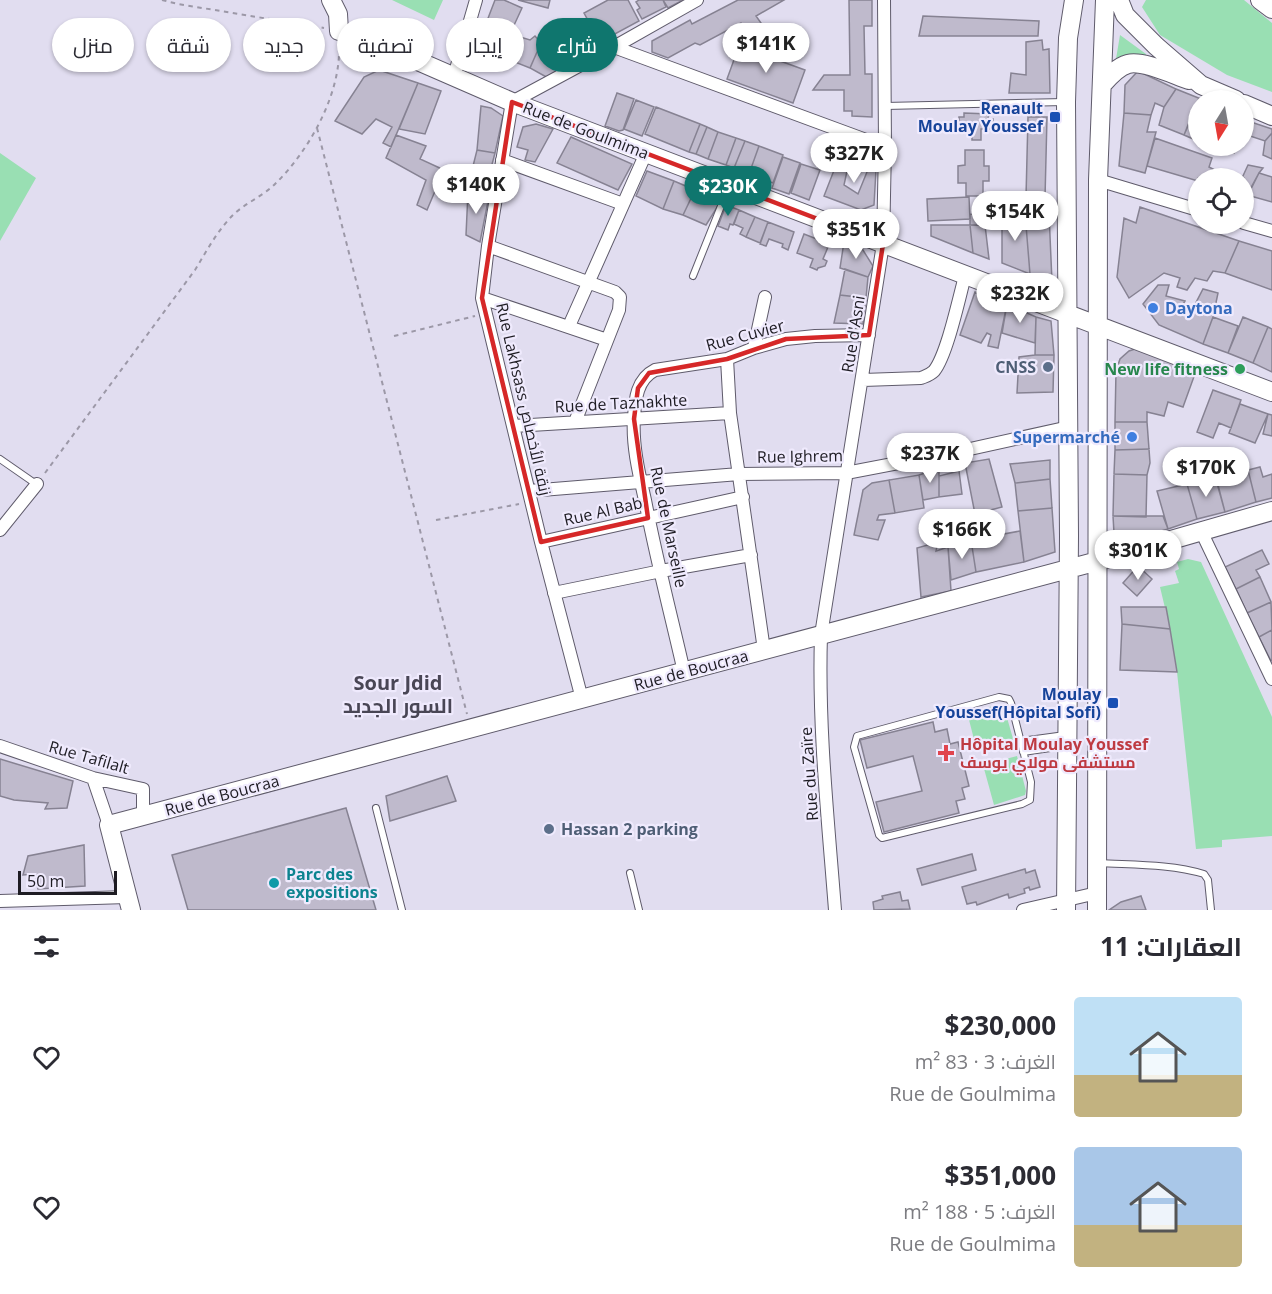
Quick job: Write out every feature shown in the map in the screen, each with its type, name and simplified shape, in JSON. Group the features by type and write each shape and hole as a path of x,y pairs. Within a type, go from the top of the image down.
{"street":[{"path":"454,76 476,0"},
{"path":"618,45 697,0"},
{"name":"Rue d'Asni","path":"821,635 883,244 884,0"},
{"path":"1066,905 1069,427 1066,312 1066,102 1068,38 1074,0"},
{"path":"1023,910 1097,902 1098,180 1105,0"},
{"path":"1119,0 1122,9 1133,24 1201,85"},
{"path":"1260,0 1272,9"},
{"path":"333,1 338,18"},
{"path":"618,48 885,147"},
{"path":"1102,85 1120,68 1132,64 1155,69 1213,90"},
{"name":"Rue de Goulmima","path":"434,67 512,102 1272,392"},
{"path":"512,102 568,72"},
{"name":"Rue Lakhsass زنقة الأخصاص","path":"512,102 488,246 482,298 582,699"},
{"path":"1254,108 1272,116"},
{"path":"569,326 646,153"},
{"path":"502,160 623,204"},
{"path":"1098,180 1188,207"},
{"path":"1254,226 1272,231"},
{"path":"488,246 615,292 621,301 575,422"},
{"path":"863,380 921,378 935,370 945,348 965,276"},
{"path":"754,348 765,297"},
{"path":"482,298 607,340"},
{"name":"Rue Cuvier","path":"638,388 645,376 655,370 727,359 786,339 869,335"},
{"path":"727,359 730,413 764,651"},
{"name":"Rue de Marseille","path":"638,388 634,419 636,454 648,518 684,672"},
{"name":"Rue de Taznakhte","path":"514,426 730,413"},
{"name":"Rue Ighrem","path":"530,496 739,474 846,473 962,451 1069,427"},
{"path":"0,530 37,484"},
{"name":"Rue Al Bab","path":"541,542 743,497"},
{"name":"Rue de Boucraa","path":"109,825 1069,569 1272,511"},
{"path":"1201,531 1272,679"},
{"path":"554,593 751,555"},
{"name":"Rue du Zaïre","path":"821,635 820,678 824,770 835,910"},
{"path":"1067,745 1098,756"},
{"name":"Rue Tafilalt","path":"0,746 93,778 143,789 143,816"},
{"path":"0,900 129,904 109,825 93,778"}],"lane":[{"path":"885,106 1066,102"},
{"path":"693,276 729,185"},
{"path":"0,459 37,484"},
{"path":"999,697 1009,699 1011,703 1021,741 1032,789 1030,800 1026,803 887,838 879,835 854,742 857,736 999,697"},
{"path":"1021,741 1067,745"},
{"path":"1023,752 1067,745"},
{"path":"376,808 402,910"},
{"path":"1097,863 1157,866 1204,874 1208,880 1211,910"},
{"path":"630,873 639,910"}],"path":[{"path":"162,0 337,31"},
{"path":"37,484 195,270 213,240 232,216 274,184 296,159 317,128 337,78 337,72"},
{"path":"317,128 471,729"},
{"path":"394,336 486,314"},
{"path":"436,519 530,496"}],"highlighted area":[{"path":"512,102 883,244 869,335 786,339 727,359 649,373 638,388 634,419 648,518 541,542 482,298"}],"green space":[{"path":"392,0 443,0 434,20 434,18"},
{"path":"1146,0 1244,0 1272,23 1272,92 1227,75 1160,35 1142,7"},
{"path":"1120,35 1146,54 1146,57 1129,54 1116,59"},
{"path":"0,153 36,178 0,241"},
{"path":"1188,559 1201,562 1272,717 1272,836 1222,840 1222,847 1196,849 1177,672 1160,587 1179,583 1175,571 1179,569 1177,562"},
{"path":"1003,704 1014,742 977,751 967,712"},
{"path":"1017,756 1025,795 994,805 983,765"}],"building":[{"path":"495,0 504,0 522,8 517,18 488,18"},
{"path":"518,0 550,0 548,8"},
{"path":"608,0 628,0 639,21 618,32 618,18 587,18 584,13"},
{"path":"663,0 666,7 642,19 637,10 640,8 636,2"},
{"path":"663,0 683,0 668,8"},
{"path":"738,0 784,0 756,16 761,23 746,31 741,23 700,45 695,43 668,58 652,52 652,41 690,20 692,24"},
{"path":"849,0 872,0 872,26 864,26 865,74 872,74 872,117 852,116 852,111 844,111 844,90 813,90 824,75 850,75"},
{"path":"923,16 1039,21 1038,36 919,36"},
{"path":"535,36 536,54 530,68 524,66 524,38 530,40"},
{"path":"1042,40 1043,50 1049,49 1050,93 1009,93 1011,73 1026,75 1026,42"},
{"path":"739,46 805,70 793,103 727,79"},
{"path":"536,54 536,71 530,68"},
{"path":"1138,71 1176,89 1164,107 1155,103 1151,115 1124,113 1125,85"},
{"path":"375,72 385,72 418,83 391,147 383,143 392,127 376,119 362,134 335,121 364,77"},
{"path":"537,72 560,72 550,79"},
{"path":"418,83 441,91 425,134 399,129"},
{"path":"1176,89 1188,94 1188,125 1184,135 1159,125 1164,107"},
{"path":"617,93 634,99 623,130 619,131 605,126"},
{"path":"636,100 654,107 642,136 624,129"},
{"path":"481,106 491,108 503,116 495,153 477,150"},
{"path":"656,107 700,124 689,152 645,134"},
{"path":"964,113 989,114 988,119 993,119 993,129 981,129 981,140 972,140 972,130 959,130 959,117 964,117"},
{"path":"1124,113 1151,115 1147,132 1156,132 1145,173 1119,166"},
{"path":"1028,117 1047,117 1045,198 1026,197"},
{"path":"1254,123 1272,129 1272,133 1265,141 1254,137"},
{"path":"536,124 553,129 535,162 525,160 528,150 517,147 523,127"},
{"path":"700,124 707,127 696,154 689,152"},
{"path":"707,127 718,132 708,159 696,154"},
{"path":"718,132 736,138 726,165 708,159"},
{"path":"1272,133 1272,159 1263,155 1265,141"},
{"path":"396,135 426,146 420,159 444,170 427,210 417,205 426,180 386,158"},
{"path":"571,137 632,164 618,190 557,163"},
{"path":"736,138 745,141 734,168 726,165"},
{"path":"1155,138 1188,150 1188,156 1212,158 1209,167 1211,168 1188,168 1188,178 1147,166"},
{"path":"745,141 759,146 749,174 734,168"},
{"path":"759,146 783,155 773,183 749,174"},
{"path":"868,146 877,152 874,205 861,210 824,196 838,160 849,162 844,185 858,194 869,167 861,161"},
{"path":"477,150 495,153 490,172 472,170"},
{"path":"965,150 984,150 984,166 989,166 989,181 983,181 983,196 966,196 966,183 958,183 958,166 965,165"},
{"path":"783,157 800,163 789,194 772,188"},
{"path":"801,164 820,170 809,200 791,193"},
{"path":"1248,165 1263,168 1254,183 1254,168 1247,168"},
{"path":"472,170 490,172 489,196 468,192"},
{"path":"647,171 674,181 663,209 636,196"},
{"path":"1259,173 1272,177 1272,202 1254,197 1254,182"},
{"path":"674,181 695,190 683,215 663,209"},
{"path":"695,190 721,201 706,225 683,215"},
{"path":"468,192 489,196 480,242 466,235"},
{"path":"969,197 970,219 928,221 927,199"},
{"path":"726,205 739,210 733,225 730,224 728,230 718,226"},
{"path":"1140,207 1188,223 1188,234 1219,234 1239,241 1225,273 1213,271 1207,281 1195,278 1187,290 1177,287 1180,278 1164,273 1129,298 1117,277 1124,218 1136,223"},
{"path":"739,210 755,217 746,237 740,234 743,228 734,224"},
{"path":"1025,213 1049,213 1052,282 1030,274"},
{"path":"1025,213 1030,274 1002,263 1002,215"},
{"path":"970,214 1002,215 1002,226 970,225"},
{"path":"755,217 768,222 760,243 746,237"},
{"path":"768,222 794,232 788,250 782,247 783,244 769,239 766,246 760,244"},
{"path":"931,225 970,225 973,253 931,236"},
{"path":"970,225 985,225 989,259 973,253"},
{"path":"804,234 827,243 825,246 828,247 823,259 827,261 825,266 817,270 810,267 813,259 797,253"},
{"path":"1239,241 1272,251 1272,290 1225,273"},
{"path":"844,242 861,247 873,266 868,277 840,268"},
{"path":"845,269 868,277 866,298 840,295"},
{"path":"1158,285 1169,285 1166,296 1185,301 1178,313 1189,316 1203,289 1218,293 1213,317 1203,344 1159,325 1143,304"},
{"path":"975,292 1007,304 998,348 988,346 991,335 987,333 981,343 960,335"},
{"path":"840,295 866,298 863,324 834,323"},
{"path":"1007,304 1036,317 1035,343 1002,333"},
{"path":"1036,317 1051,321 1054,355 1035,355"},
{"path":"1213,317 1238,326 1228,353 1203,344"},
{"path":"1243,317 1268,327 1253,363 1228,353"},
{"path":"1268,327 1272,329 1272,372 1253,363"},
{"path":"1138,348 1196,371 1183,407 1168,402 1164,416 1147,412 1147,422 1115,422 1116,371 1120,359 1129,351"},
{"path":"1054,355 1053,392 1017,393 1019,357"},
{"path":"1213,390 1241,400 1231,428 1219,423 1213,438 1197,432"},
{"path":"1240,404 1268,414 1255,443 1229,433"},
{"path":"1268,414 1272,415 1272,436 1263,434"},
{"path":"1115,422 1147,422 1149,449 1115,450"},
{"path":"1149,449 1150,463 1147,475 1114,474 1115,450"},
{"path":"989,459 1002,507 975,514 965,463"},
{"path":"1050,460 1050,479 1015,483 1010,464"},
{"path":"1260,467 1263,477 1272,474 1272,498 1256,502 1248,470"},
{"path":"939,468 939,497 923,500 919,475"},
{"path":"1248,470 1256,502 1225,512 1218,485 1236,480 1234,473"},
{"path":"959,471 962,494 939,497 939,476"},
{"path":"1114,474 1147,475 1146,517 1113,516"},
{"path":"919,475 924,508 895,513 889,480"},
{"path":"1215,476 1225,512 1197,519 1187,484"},
{"path":"1050,479 1052,508 1018,511 1015,483"},
{"path":"889,480 895,513 879,515 877,520 885,520 878,540 854,535 863,490 872,483"},
{"path":"1187,484 1197,519 1168,529 1157,491"},
{"path":"1052,508 1055,552 1024,562 1018,511"},
{"path":"1113,516 1163,516 1168,529 1127,541 1114,533"},
{"path":"1020,531 1024,562 976,572 971,540"},
{"path":"971,540 976,572 951,580 948,547"},
{"path":"938,542 936,551 948,547 951,591 921,597 917,548"},
{"path":"1262,550 1269,564 1256,570 1260,577 1236,589 1225,567"},
{"path":"1138,566 1152,579 1137,596 1123,583"},
{"path":"1260,577 1271,602 1247,613 1236,589"},
{"path":"1271,602 1272,630 1259,637 1247,613"},
{"path":"1121,607 1166,607 1170,629 1122,624"},
{"path":"1122,624 1170,629 1177,672 1120,670"},
{"path":"1272,630 1272,660 1271,661 1259,637"},
{"path":"933,722 935,732 947,729 950,744 958,742 969,786 962,788 965,799 956,801 959,813 884,832 876,802 922,791 913,756 867,768 860,740"},
{"path":"0,759 73,781 67,808 45,809 48,803 14,800 0,796"},
{"path":"447,776 456,801 390,821 386,796"},
{"name":"Parc des expositions","path":"346,808 376,910 188,910 172,855"},
{"path":"84,845 85,886 38,889 35,874 23,875 28,856"},
{"path":"972,854 976,870 922,885 917,869"},
{"path":"1025,869 1026,873 1035,870 1040,887 1030,890 1029,887 1024,889 1025,893 1009,898 1008,894 977,905 976,902 967,904 962,887"},
{"path":"900,892 902,901 908,900 910,909 874,910 873,902 883,899 882,896"},
{"path":"1141,896 1146,910 1109,910 1121,902"}],"place":[{"name":"Renault Moulay Youssef","path":"1055,117"},
{"name":"Daytona","path":"1153,308"},
{"name":"CNSS","path":"1048,367"},
{"name":"New life fitness","path":"1240,369"},
{"name":"Supermarché","path":"1132,437"},
{"name":"Moulay Youssef(Hôpital Sofi)","path":"1113,703"},
{"name":"Hôpital Moulay Youssef مستشفى مولاي يوسف","path":"946,753"},
{"name":"Hassan 2 parking","path":"549,829"},
{"name":"Parc des expositions","path":"274,883"}],"district":[{"name":"Sour Jdid السور الجديد","path":"398,694"}]}
